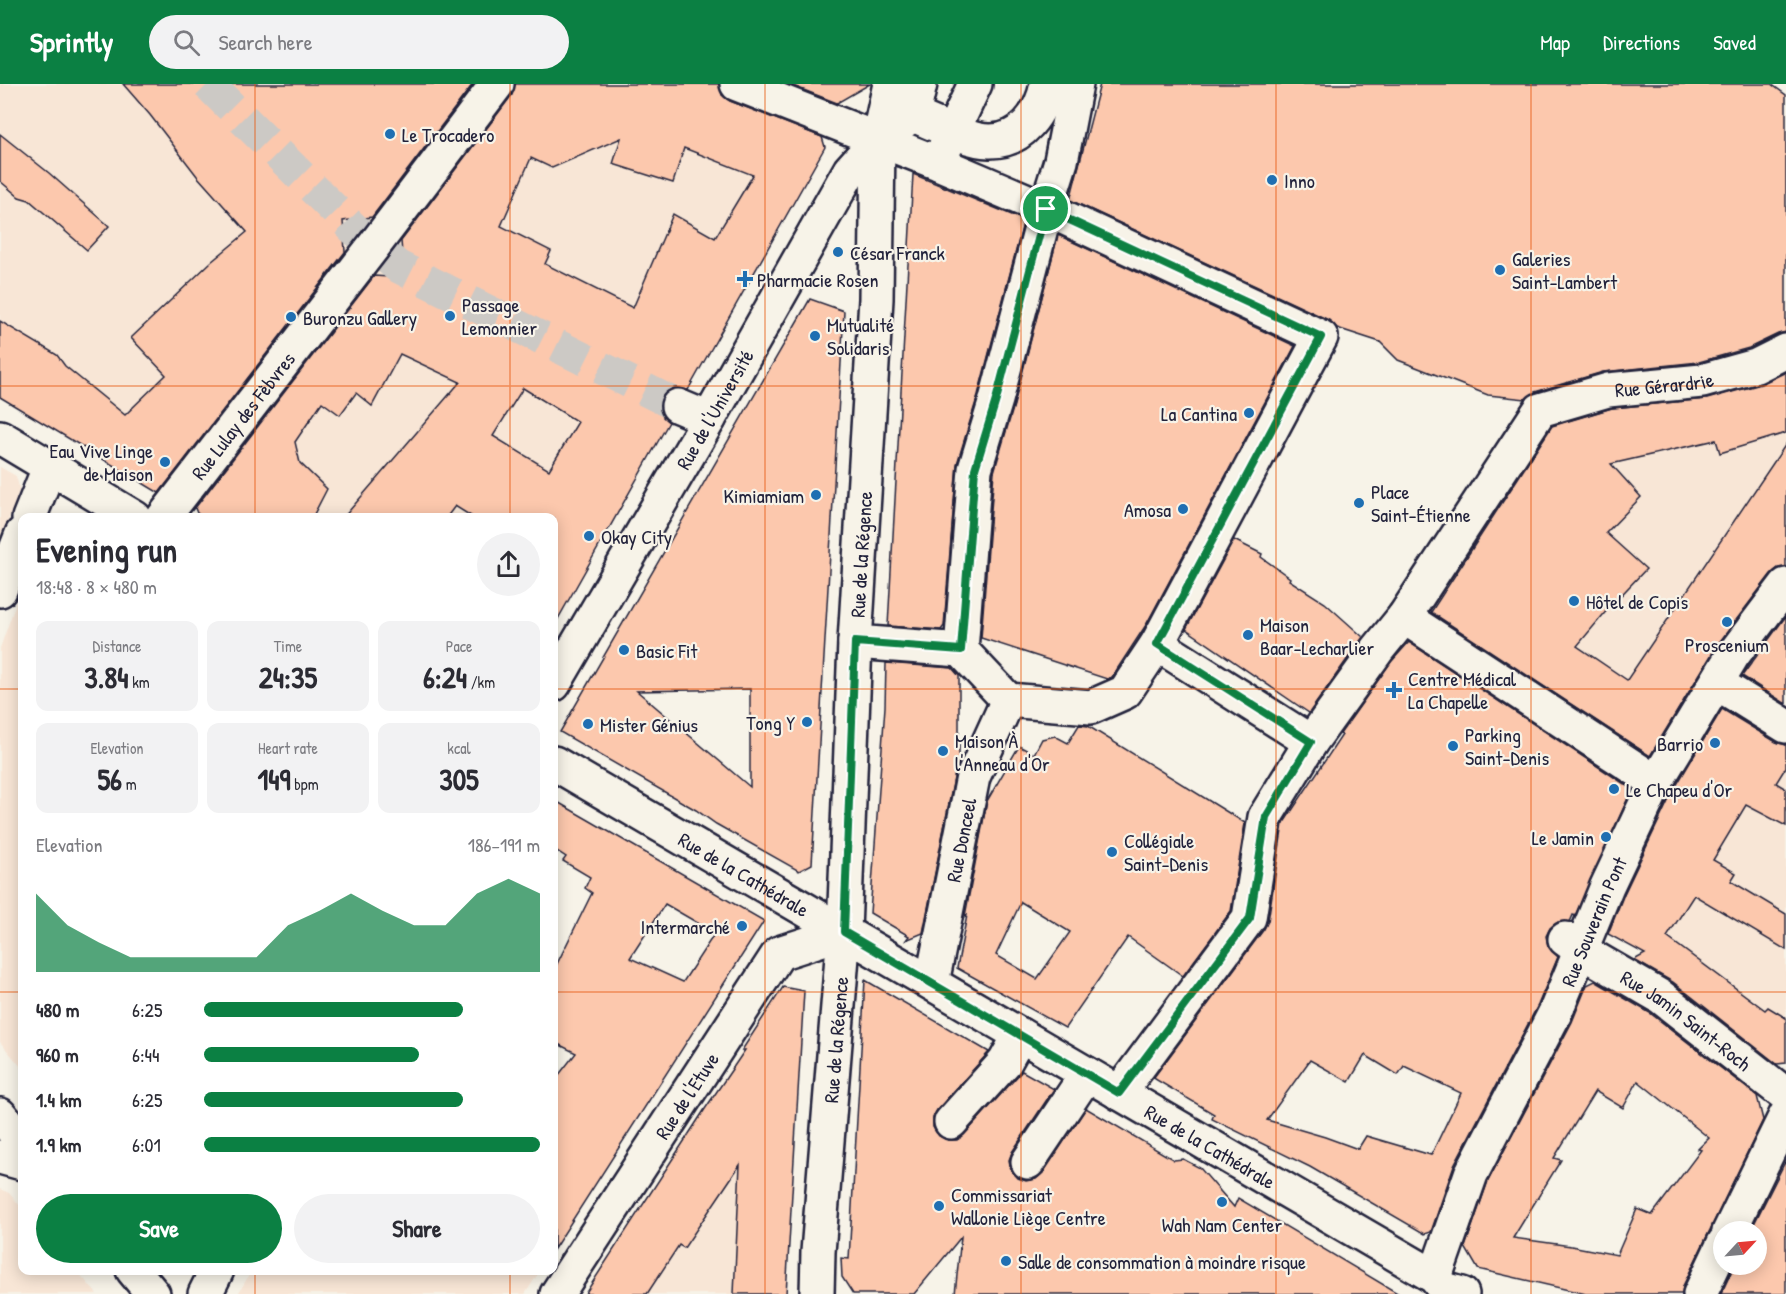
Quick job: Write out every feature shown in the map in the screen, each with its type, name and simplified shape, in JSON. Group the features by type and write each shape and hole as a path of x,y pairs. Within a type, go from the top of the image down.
{"street":[{"name":"Rue Lulay des Fèbvres","path":"167,513 497,84"},
{"path":"737,84 938,163 1046,209 1321,337 1157,644 1125,692 1090,707 1008,700 961,650 855,642"},
{"name":"Rue de la Régence","path":"817,1294 844,932 855,642 876,299 878,139 890,84"},
{"path":"938,163 975,84"},
{"path":"916,99 952,131 988,141 1002,140 1018,133 1033,120 1044,100 1047,84"},
{"path":"961,650 975,469 1061,161 1076,84"},
{"name":"Rue de l'Université","path":"558,677 709,419 850,170 916,99"},
{"name":"Rue Gérardrie","path":"1404,617 1540,410 1608,390 1702,381 1756,366 1786,351"},
{"path":"678,406 709,419"},
{"path":"0,437 126,513"},
{"path":"32,509 49,468"},
{"path":"1,583 18,543"},
{"name":"Rue Souverain Pont","path":"1445,1289 1471,1174 1555,1013 1573,944 1656,782 1733,655 1786,585"},
{"path":"1119,1093 1250,918 1266,817 1301,777 1311,742 1404,617 1656,782"},
{"path":"1157,644 1311,742"},
{"path":"1717,683 1786,726"},
{"name":"Rue Donceel","path":"932,983 973,777 1008,700"},
{"name":"Rue de la Cathédrale","path":"558,765 1087,1074 1445,1289"},
{"name":"Rue de l'Etuve","path":"556,1294 779,953 844,932"},
{"name":"Rue Jamin Saint-Roch","path":"1573,944 1661,998 1786,1095"},
{"path":"951,1122 1005,1062 1020,1035"},
{"path":"1028,1162 1087,1074"},
{"path":"0,1115 18,1136"},
{"path":"1734,1221 1786,1115"},
{"path":"0,1157 18,1161"},
{"path":"1700,1294 1713,1266"},
{"path":"137,1275 153,1294"},
{"path":"205,1294 214,1275"}],"shaded area":[{"path":"0,84 480,84 499,107 516,84 695,84 820,134 825,147 558,618 558,513 197,513 193,502 162,494 0,397"},
{"path":"1786,365 1786,570 1665,749 1649,751 1430,615 1488,517 1553,428 1578,412"},
{"path":"0,467 16,476 20,490 0,542"},
{"path":"18,597 18,1063 0,1042 0,648"},
{"path":"1720,699 1786,742 1786,1063 1777,1064 1712,1014 1715,1010 1653,959 1602,931"},
{"path":"783,987 804,991 786,1294 585,1294"},
{"path":"0,1189 9,1193 18,1203 18,1275 80,1275 97,1294 0,1294"},
{"path":"249,1275 537,1275 525,1294 238,1294"}],"building":[{"path":"123,84 473,84 372,217 343,221 345,252 159,493 0,397 0,321 57,355 65,366 125,415 166,375 131,338 211,262 247,232 197,176"},
{"path":"515,84 719,84 722,95 730,101 822,137 825,147 688,390 675,388 667,391 661,398 660,409 663,417 669,422 558,619 558,513 466,513 455,506 450,513 347,513 460,382 400,354 372,406 356,393 340,415 322,402 295,442 300,463 327,489 315,513 197,513 195,508 374,276 404,278 401,241 512,95","holes":["621,138 613,164 673,183 684,148 753,175 715,238 673,214 633,308 545,264 551,251 501,226 531,158 552,168","523,388 578,422 549,470 493,436"]},
{"path":"788,84 870,84 837,103"},
{"name":"Galeries Saint-Lambert","path":"1100,84 1771,84 1786,95 1786,332 1749,348 1699,362 1603,372 1535,392 1526,399 1488,395 1398,360 1380,342 1337,328 1329,320 1070,200"},
{"path":"0,134 49,173 109,226 87,250 29,200 19,197 0,181"},
{"path":"913,174 1024,220 978,395 957,464 944,626 941,630 888,626"},
{"path":"1058,235 1295,346 1146,625 1112,677 1107,679 981,638 994,472 1014,405"},
{"path":"810,299 844,311 812,864 799,871 560,732","holes":["750,689 750,787 637,691"]},
{"path":"1786,372 1786,433 1720,453 1716,440 1611,464 1641,497 1606,533 1646,569 1577,646 1627,680 1786,444 1786,567 1778,568 1771,574 1718,644 1650,756 1431,612 1552,426 1612,408 1707,399 1761,384"},
{"name":"Maison Baar-Lecharlier","path":"1234,540 1262,554 1261,557 1290,578 1289,580 1325,603 1363,637 1309,713 1186,629"},
{"path":"1786,616 1786,704 1742,676"},
{"path":"1409,642 1632,789 1575,916 1573,915 1570,922 1558,922 1550,928 1546,936 1548,946 1558,957 1538,1005 1454,1165 1431,1232 1425,1234 1310,1167 1212,1119 1214,1114 1154,1077 1264,929 1268,921 1283,824 1342,735 1340,734 1391,662","holes":["1365,1055 1398,1075 1404,1066 1461,1093 1431,1155 1366,1136 1358,1149 1267,1120 1310,1060 1349,1082"]},
{"path":"886,663 952,668 959,676 959,761 923,933 906,940 909,936 870,913 885,707"},
{"path":"1722,709 1776,742 1786,745 1786,767 1776,783 1786,789 1786,826 1746,805 1713,860 1736,873 1731,881 1786,914 1786,950 1694,895 1667,937 1765,1010 1768,1007 1786,1018 1786,1063 1777,1064 1673,982 1634,960 1645,954 1608,934 1624,894 1673,791"},
{"name":"Collégiale Saint-Denis","path":"1079,725 1088,726 1245,823 1231,911 1183,976 1128,937 1065,1028 957,968 987,801 1019,746 1034,754 1042,739 1055,736 1068,743","holes":["1021,902 1070,932 1037,979 996,955"]},
{"path":"558,802 764,921 558,1243 558,1076 576,1053 558,1044 558,962 592,893 585,888 590,877 563,861 566,857 558,852","holes":["665,904 715,933 683,982 630,958"]},
{"path":"865,980 989,1052 937,1110 933,1118 933,1127 939,1136 948,1140 957,1140 964,1135 1022,1071 1054,1089 1012,1152 1009,1160 1011,1170 1018,1178 1026,1181 1036,1179 1043,1173 1086,1108 1174,1160 1183,1159 1200,1168 1234,1207 1238,1198 1399,1294 955,1294 961,1237 914,1294 853,1294 842,1277 841,1258 849,1259"},
{"path":"1595,981 1650,1013 1757,1096 1763,1120 1713,1221 1683,1286 1682,1294 1586,1294 1478,1269 1465,1247 1488,1181 1572,1022 1587,985","holes":["1638,1081 1709,1138 1698,1149 1701,1150 1652,1215 1637,1209 1617,1255 1513,1238 1561,1160 1554,1158 1595,1091 1623,1108"]},
{"path":"783,987 804,991 786,1294 734,1294 740,1165 684,1248 679,1245 647,1294 585,1294 745,1050 742,1050"},
{"path":"1786,1160 1786,1294 1721,1294 1730,1275 1767,1275 1767,1221 1756,1221"}],"tunnel":[{"path":"208,84 353,228 397,266 678,406"}],"place":[{"name":"Le Trocadero","path":"390,134"},
{"name":"Inno","path":"1272,180"},
{"name":"César Franck","path":"838,252"},
{"name":"Galeries Saint-Lambert","path":"1500,270"},
{"name":"Pharmacie Rosen","path":"745,279"},
{"name":"Passage Lemonnier","path":"450,316"},
{"name":"Buronzu Gallery","path":"291,317"},
{"name":"Mutualité Solidaris","path":"815,336"},
{"name":"La Cantina","path":"1249,413"},
{"name":"Eau Vive Linge de Maison","path":"165,462"},
{"name":"Kimiamiam","path":"816,495"},
{"name":"Place Saint-Étienne","path":"1359,503"},
{"name":"Amosa","path":"1183,509"},
{"name":"Okay City","path":"589,536"},
{"name":"Hôtel de Copis","path":"1574,601"},
{"name":"Proscenium","path":"1727,622"},
{"name":"Maison Baar-Lecharlier","path":"1248,635"},
{"name":"Basic Fit","path":"624,650"},
{"name":"Centre Médical La Chapelle","path":"1394,690"},
{"name":"Tong Y","path":"807,722"},
{"name":"Mister Génius","path":"588,724"},
{"name":"Barrio","path":"1715,743"},
{"name":"Parking Saint-Denis","path":"1453,746"},
{"name":"Maison À l'Anneau d'Or","path":"943,751"},
{"name":"Le Chapeu d'Or","path":"1614,789"},
{"name":"Le Jamin","path":"1606,837"},
{"name":"Collégiale Saint-Denis","path":"1112,852"},
{"name":"Intermarché","path":"742,926"},
{"name":"Wah Nam Center","path":"1222,1202"},
{"name":"Commissariat Wallonie Liège Centre","path":"939,1206"},
{"name":"Salle de consommation à moindre risque","path":"1006,1261"}],"route":[{"path":"1046,209 1321,337 1157,644 1311,742 1266,817 1250,918 1119,1093 844,932 855,642 961,650 975,469 996,400 1046,209"}]}
